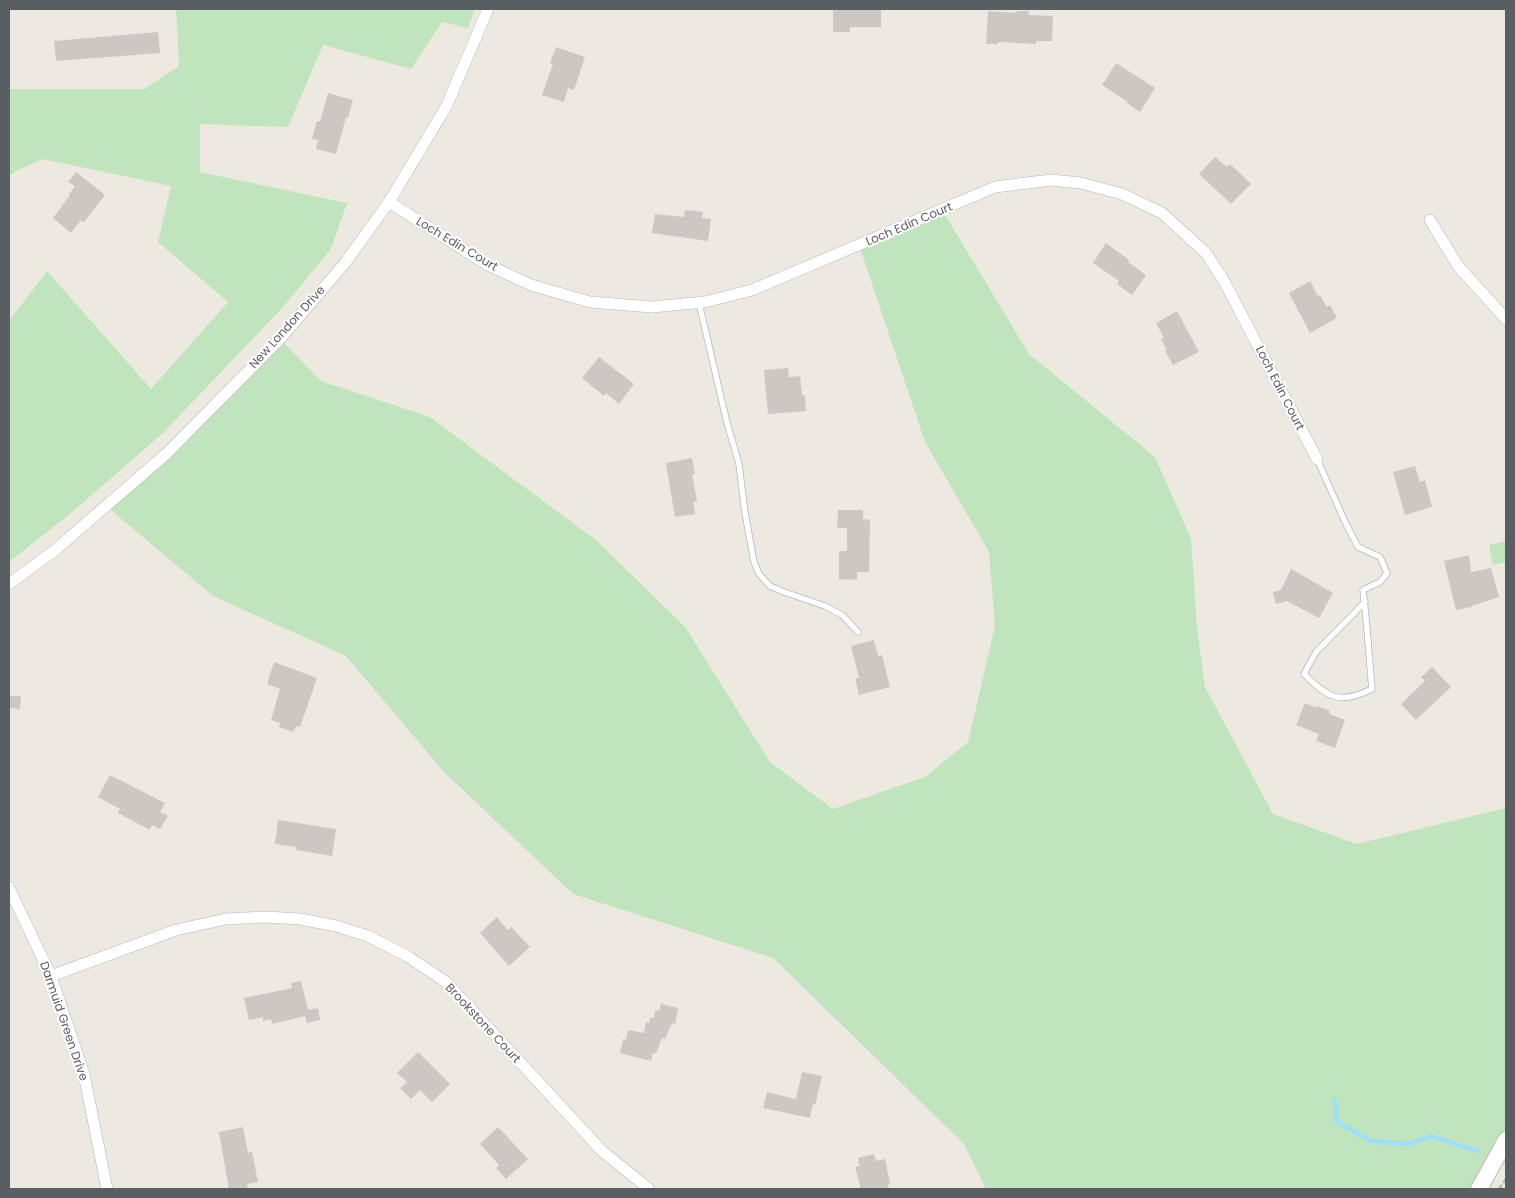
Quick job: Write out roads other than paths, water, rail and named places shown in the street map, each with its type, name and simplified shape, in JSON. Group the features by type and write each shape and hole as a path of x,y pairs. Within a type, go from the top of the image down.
{"main road":[{"path":"1479,1189 1500,1157 1506,1140"}],"street":[{"name":"New London Drive","path":"9,584 54,551 173,447 280,339 344,263 389,202 446,107 488,9"},
{"name":"Loch Edin Court","path":"389,202 486,264 531,285 590,302 652,307 699,302 752,290 995,187 1051,180 1081,183 1122,194 1162,213 1206,253 1224,281 1317,459"},
{"path":"1430,220 1458,266 1506,319"},
{"name":"Darmuid Green Drive","path":"9,888 51,976 84,1074 107,1189"},
{"name":"Brookstone Court","path":"51,976 176,930 226,920 265,916 300,919 336,926 368,936 407,956 446,982 602,1151 649,1189"}],"lane":[{"path":"699,302 727,423 740,464 745,513 754,562 759,574 770,586 825,606 842,615 858,632"},
{"path":"1317,459 1358,547 1380,557 1387,573 1380,582 1363,590 1365,602 1372,689 1355,697 1334,697 1319,688 1304,674 1316,652 1365,602"}],"waterway":[{"path":"1335,1100 1336,1121 1370,1141 1408,1144 1431,1136 1477,1151"}]}
